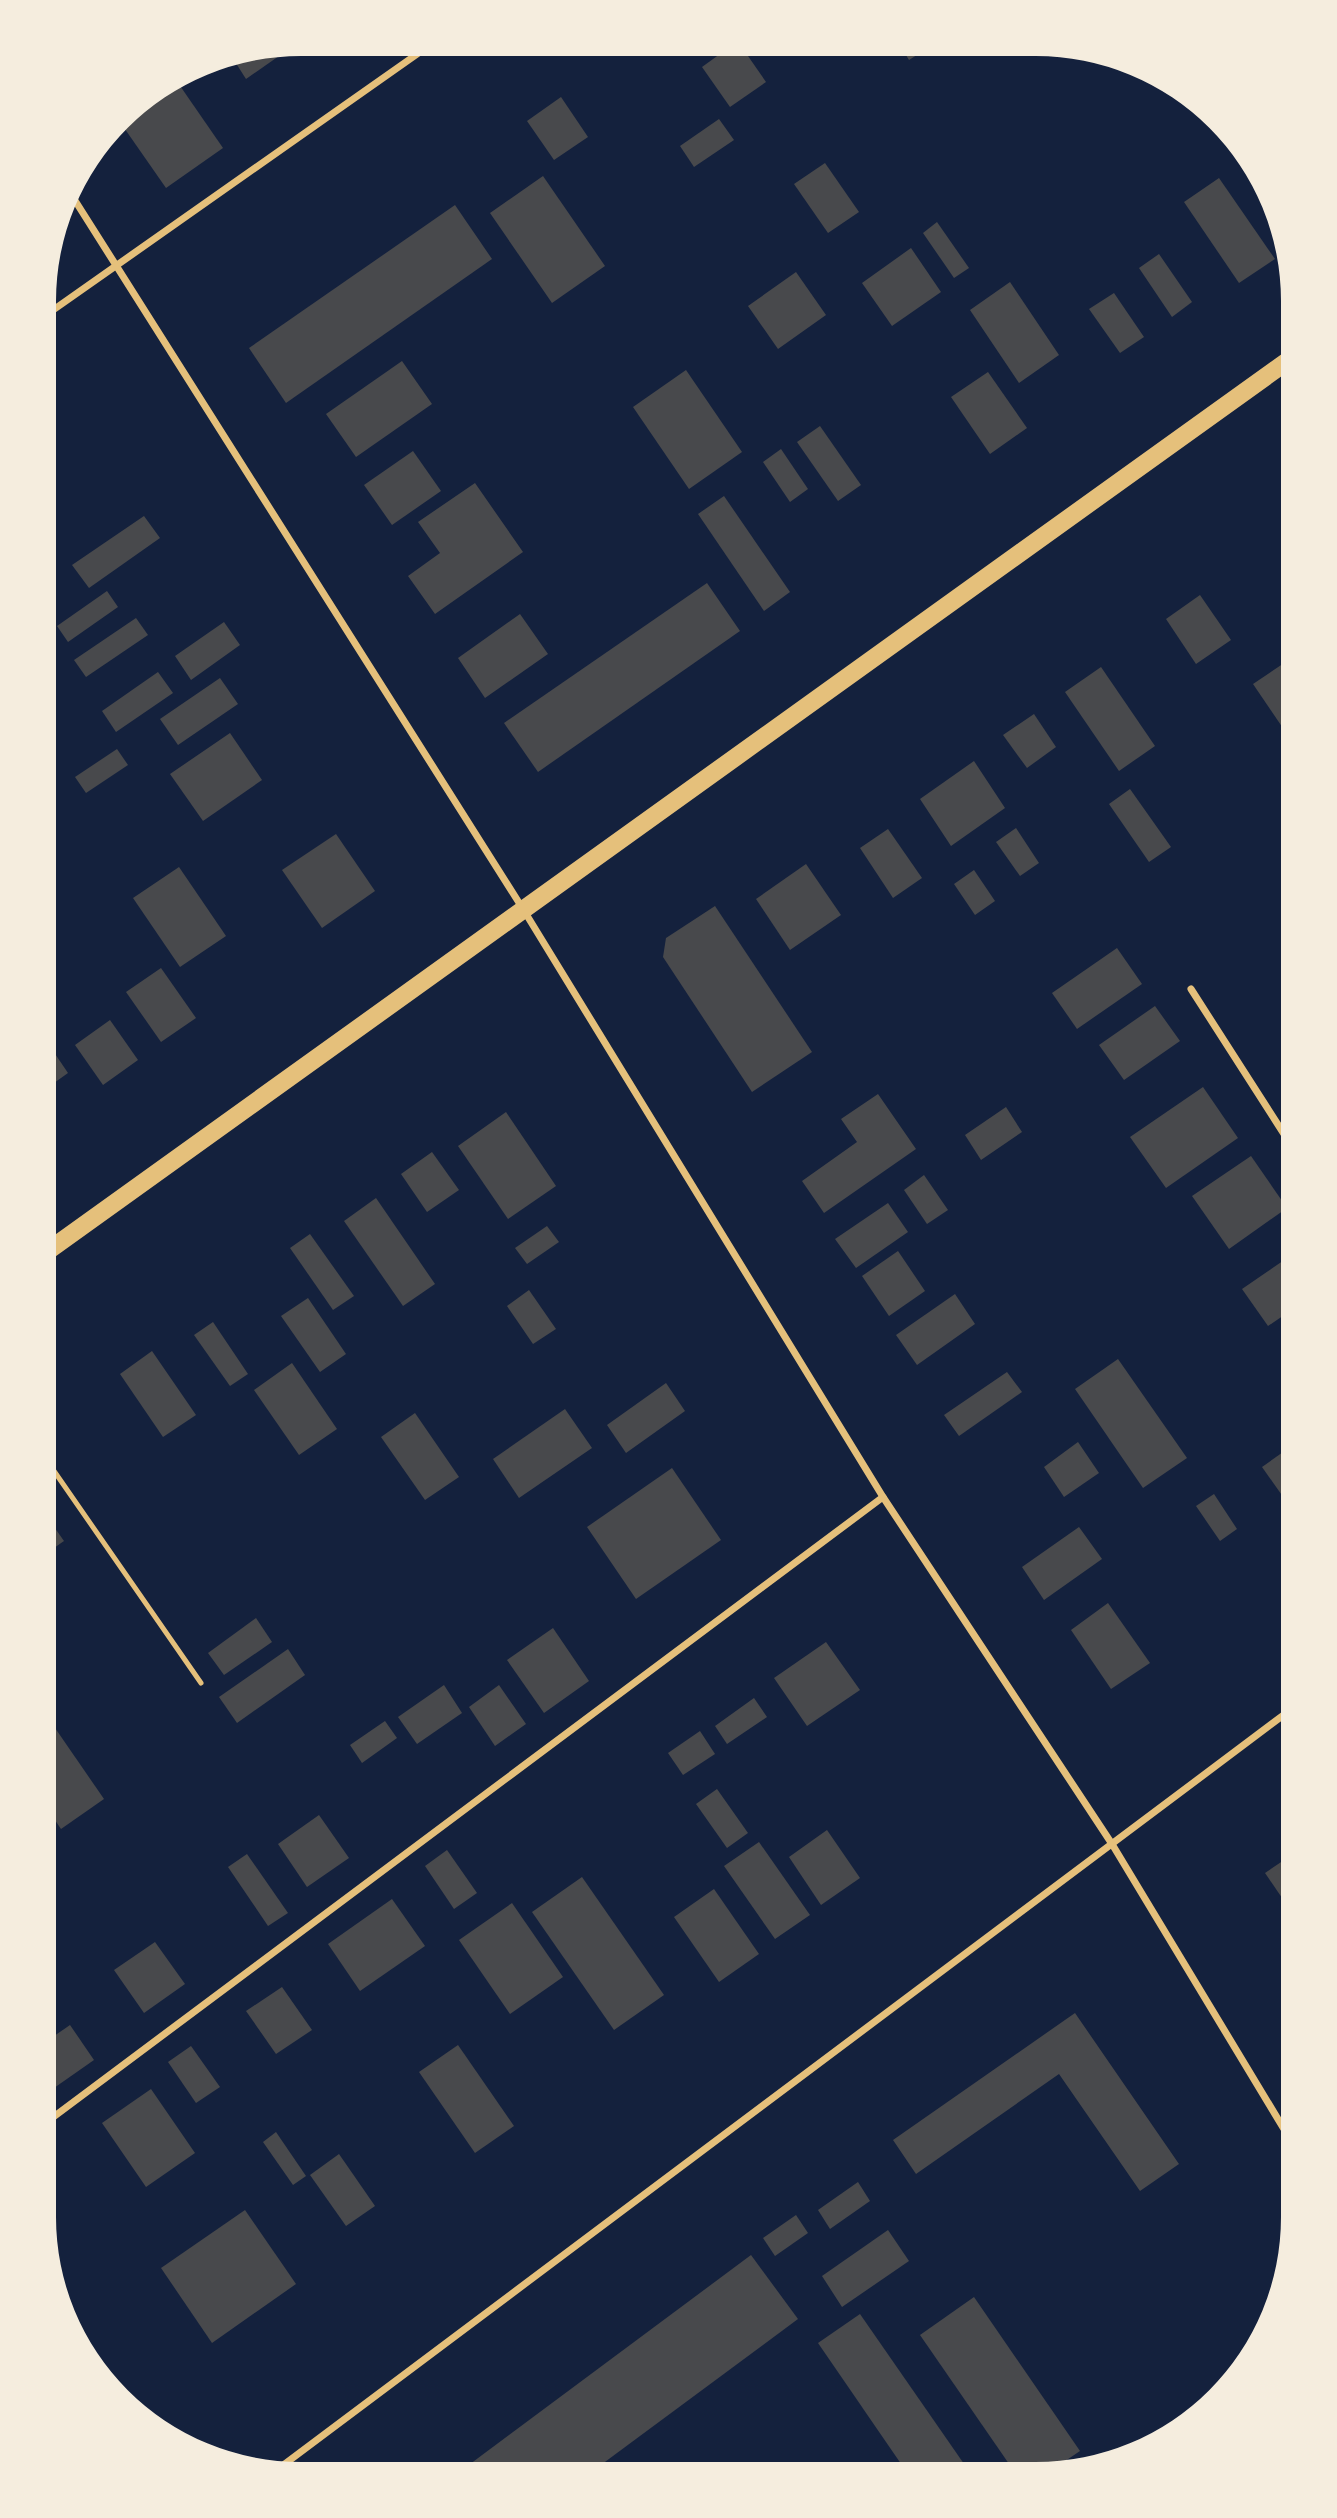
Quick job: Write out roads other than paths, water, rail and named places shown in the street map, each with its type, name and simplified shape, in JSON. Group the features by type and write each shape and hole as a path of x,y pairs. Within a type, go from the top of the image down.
{"main road":[{"path":"56,1245 1281,365"}],"street":[{"path":"56,308 414,56"},
{"path":"77,203 523,909 883,1497 1112,1844 1280,2123"},
{"path":"1191,989 1281,1129"},
{"path":"56,2115 883,1497"},
{"path":"288,2461 1280,1718"}],"lane":[{"path":"56,1474 201,1683"}]}
